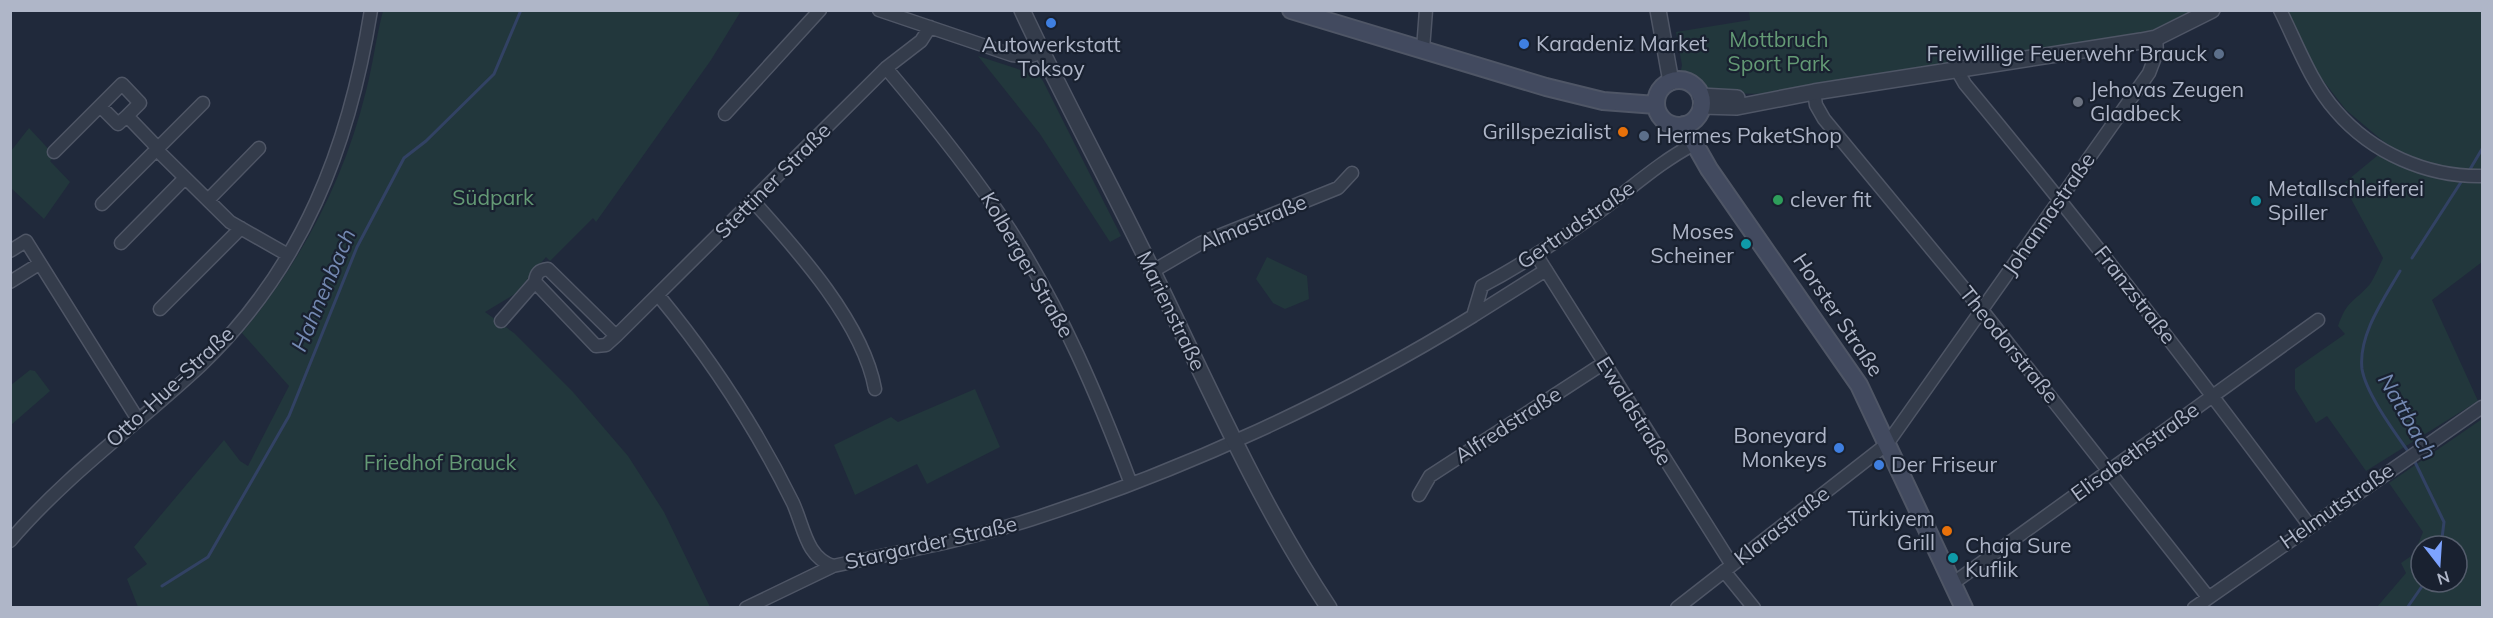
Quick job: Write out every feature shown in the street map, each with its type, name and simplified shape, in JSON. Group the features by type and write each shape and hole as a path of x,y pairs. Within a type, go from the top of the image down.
{"main road":[{"path":"1291,10 1546,87 1603,101 1656,105"},
{"path":"1686,81 1695,87 1701,101 1694,120 1684,125 1666,123 1658,113 1656,105 1660,90 1671,82 1686,81"},
{"name":"Horster Straße","path":"1684,125 1694,144 1860,385 1964,608"}],"street":[{"name":"Otto-Hue-Straße","path":"10,541 50,498 220,345 256,301 288,255 324,187 338,152 360,73 371,10"},
{"path":"725,114 820,10"},
{"path":"879,10 1012,56 1028,57 1043,52"},
{"name":"Marienstraße","path":"1022,10 1153,271 1233,440 1276,523 1329,608"},
{"path":"1423,49 1426,10"},
{"path":"1658,10 1671,82"},
{"path":"1701,101 1737,107 1814,92 1957,70 2156,45 2212,10"},
{"path":"2280,10 2316,82 2336,111 2364,138 2395,157 2442,173 2482,176"},
{"name":"Stettiner Straße","path":"616,336 886,68 921,41 930,27"},
{"name":"Johannastraße","path":"1887,444 2149,73 2156,45"},
{"name":"Kolberger Straße","path":"886,68 975,178 1036,273 1093,386 1131,484"},
{"name":"Franzstraße","path":"1957,70 1965,84 2060,198 2309,525"},
{"path":"54,152 100,106 122,84 140,103 118,124 100,106"},
{"name":"Theodorstraße","path":"1814,92 1816,105 1824,119 1981,309 2208,597"},
{"path":"102,204 203,103"},
{"path":"127,116 157,150 230,222 288,255"},
{"name":"Gertrudstraße","path":"1473,315 1482,286 1537,256 1668,158 1694,144"},
{"path":"208,200 260,148"},
{"name":"Almastraße","path":"1153,271 1202,243 1338,188 1352,173"},
{"path":"121,243 185,178"},
{"path":"753,201 792,244 825,289 870,365 875,389"},
{"path":"160,309 241,228"},
{"path":"10,251 26,240 137,418"},
{"name":"Ewaldstraße","path":"1537,256 1754,608"},
{"path":"10,282 39,264"},
{"path":"501,321 535,282 536,275 541,270 548,269 616,336 606,345 596,346 535,282"},
{"name":"Gertrudstraße","path":"1233,440 1401,359 1546,270"},
{"name":"Stargarder Straße","path":"658,295 699,346 758,436 794,505 812,552 820,562 833,566 934,545 1031,519 1131,484 1233,440"},
{"name":"Elisabethstraße","path":"1952,584 2318,320"},
{"name":"Alfredstraße","path":"1419,495 1430,476 1604,363"},
{"name":"Helmutstraße","path":"2194,608 2400,461 2482,407"},
{"name":"Klarastraße","path":"1677,608 1887,444"},
{"path":"746,608 833,566"}],"green space":[{"name":"Mottbruch Sport Park","path":"1749,10 2199,11 2154,36 1773,94 1704,93 1696,81 1680,75 1682,65 1676,32 1750,20"},
{"path":"383,11 741,11 711,60 596,222 593,218 550,261 546,257 515,294 485,312 514,333 573,392 628,456 664,512 710,607 138,607 127,579 147,564 134,547 224,440 240,461 248,466 289,386 242,333 283,278 318,219 333,188 357,124"},
{"path":"2284,11 2482,11 2482,262 2432,300 2478,401 2366,471 2327,416 2316,423 2295,389 2295,369 2345,334 2338,326 2348,305 2370,284 2383,258 2343,184 2389,146 2346,110 2318,74"},
{"path":"978,56 1039,76 1043,81 1121,236 1110,242 1040,134"},
{"path":"29,128 55,156 50,161 70,182 44,219 11,188 11,151"},
{"path":"1267,257 1307,276 1309,299 1285,309 1273,303 1256,279"},
{"path":"30,370 35,371 50,391 11,425 11,385"},
{"path":"975,389 1000,447 927,484 917,464 855,495 834,445 891,417 898,422"},
{"path":"2482,419 2482,607 2377,607 2406,573 2401,563 2409,557 2409,594 2469,594 2469,534 2422,534 2389,483"}],"waterway":[{"name":"Hahnenbach","path":"162,586 208,557 289,416 357,247 404,158 426,141 494,74 521,10"},
{"name":"Nattbach","path":"2469,171 2482,149"},
{"name":"Nattbach","path":"2412,258 2463,179"},
{"name":"Nattbach","path":"2400,271 2368,330 2364,343 2362,369 2375,402 2410,454"},
{"name":"Nattbach","path":"2414,460 2444,522 2442,534"},
{"name":"Nattbach","path":"2407,608 2417,594"}],"place":[{"name":"Autowerkstatt Toksoy","path":"1051,23"},
{"name":"Karadeniz Market","path":"1524,44"},
{"name":"Freiwillige Feuerwehr Brauck","path":"2219,54"},
{"name":"Jehovas Zeugen Gladbeck","path":"2078,102"},
{"name":"Grillspezialist","path":"1623,132"},
{"name":"Hermes PaketShop","path":"1644,136"},
{"name":"clever fit","path":"1778,200"},
{"name":"Metallschleiferei Spiller","path":"2256,201"},
{"name":"Moses Scheiner","path":"1746,244"},
{"name":"Boneyard Monkeys","path":"1839,448"},
{"name":"Der Friseur","path":"1879,465"},
{"name":"Türkiyem Grill","path":"1947,531"},
{"name":"Chaja Sure Kuflik","path":"1953,558"}],"park label":[{"name":"Südpark","path":"493,198"},
{"name":"Friedhof Brauck","path":"440,463"}]}
